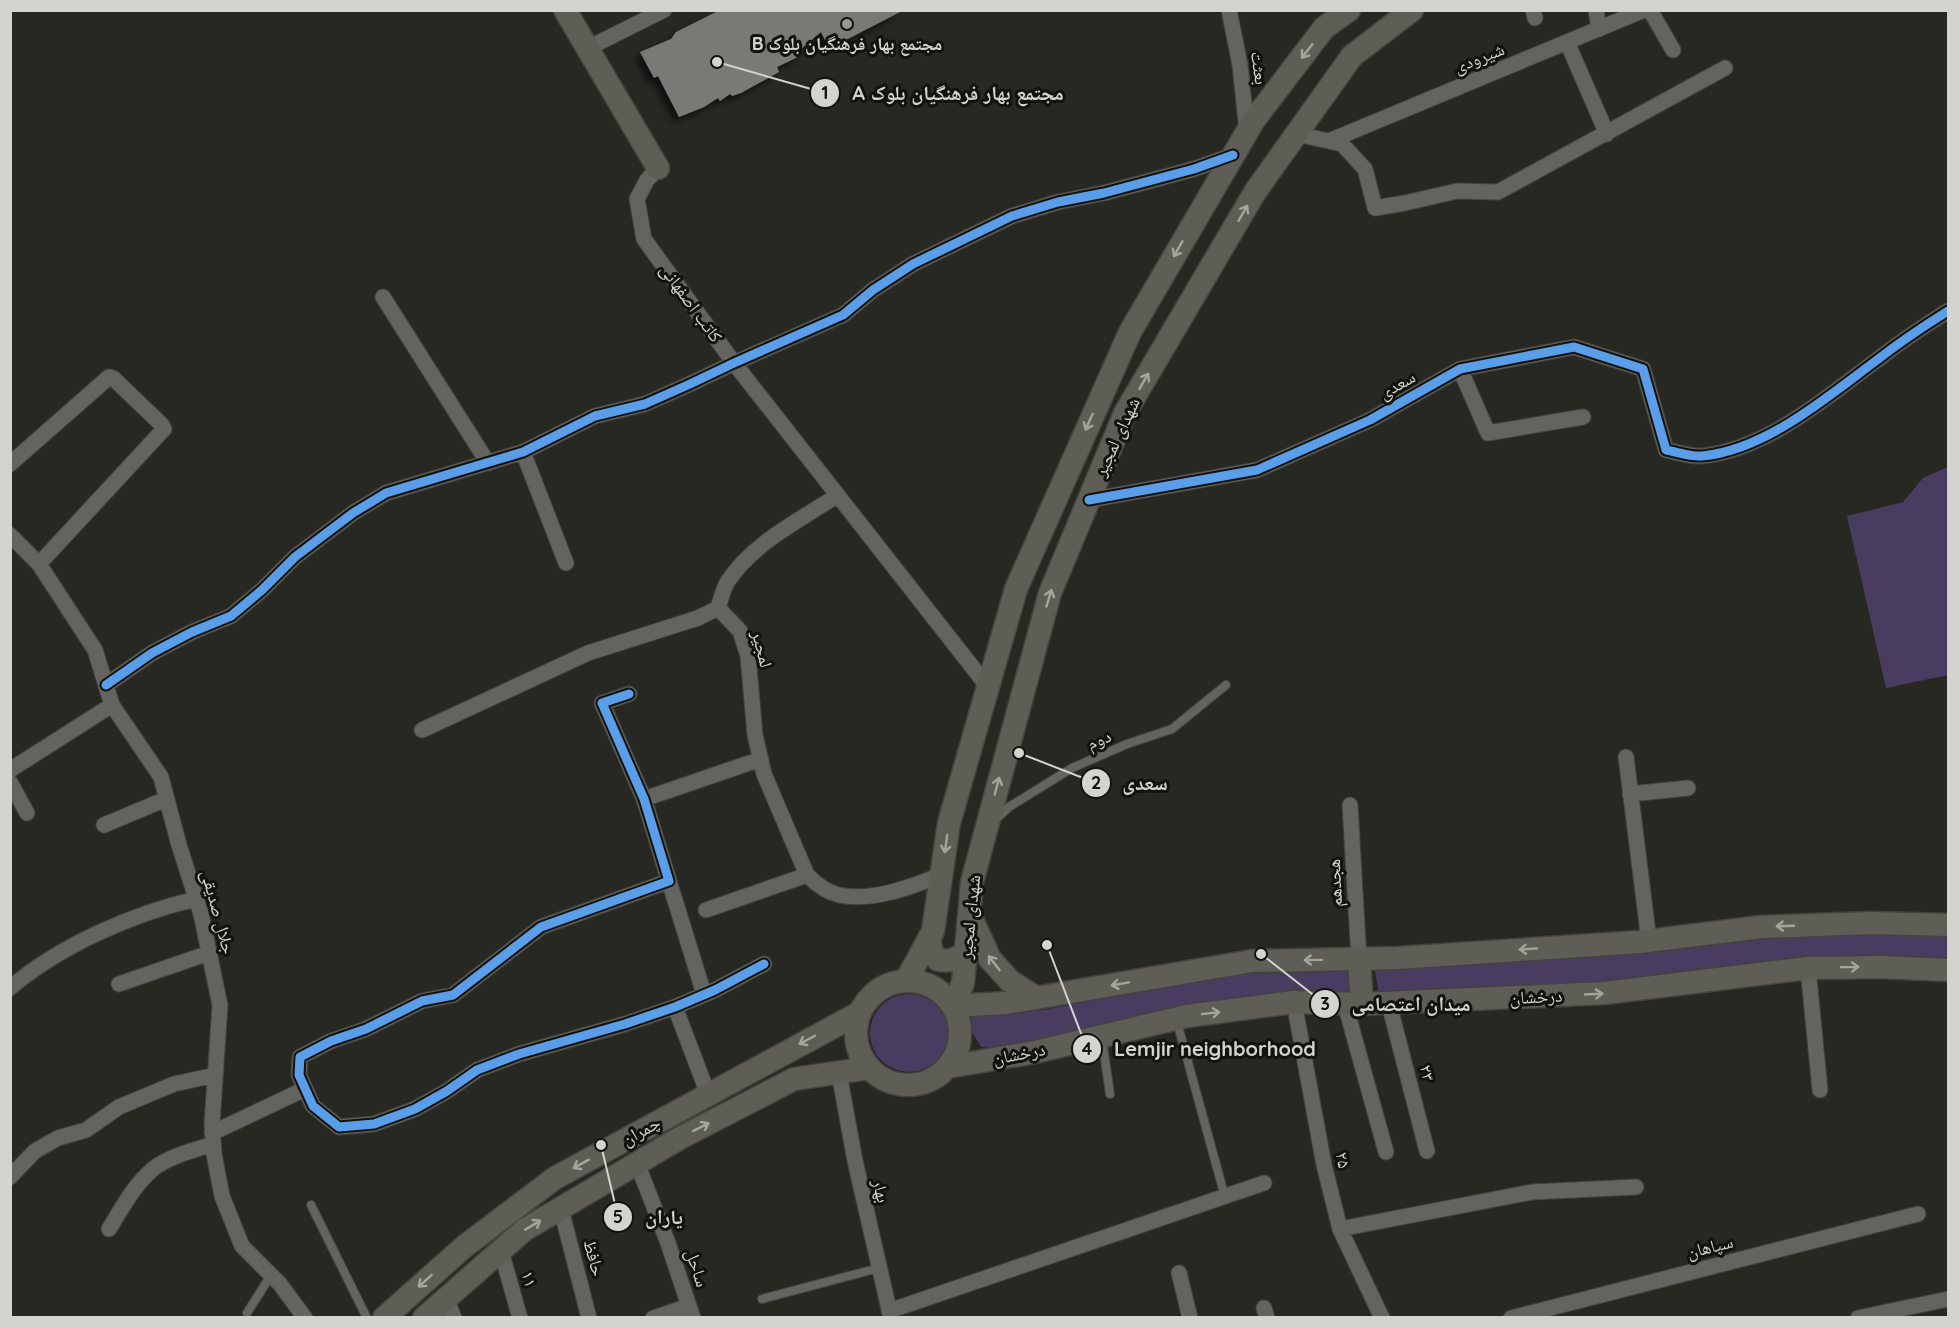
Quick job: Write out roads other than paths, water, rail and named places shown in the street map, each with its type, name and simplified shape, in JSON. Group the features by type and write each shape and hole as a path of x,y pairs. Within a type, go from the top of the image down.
{"main road":[{"name":"کاتب اصفهانی","path":"565,10 658,168"},
{"name":"شهدای لمجیر","path":"906,981 933,931 949,823 1016,589 1130,332 1254,120 1324,28 1349,10"},
{"name":"شهدای لمجیر","path":"953,1006 963,983 972,882 1050,593 1125,413 1255,192 1352,56 1412,10"},
{"path":"969,913 990,959 1010,981 1037,998"},
{"path":"953,1006 1006,1003 1252,961 1359,960 1649,941 1761,927 1871,923 1948,925"},
{"path":"928,940 938,960 954,960 966,953"},
{"path":"1353,1004 1359,960"},
{"name":"درخشان","path":"948,1067 1035,1052 1176,1018 1294,1002 1389,1004 1605,993 1808,968 1881,966 1948,970"},
{"path":"906,981 919,982 933,987 953,1006 959,1021 960,1037 956,1053 948,1067 934,1078 918,1085 900,1085 883,1080 868,1068 860,1056 855,1028 859,1013 867,1000 878,990 906,981"},
{"name":"چمران","path":"384,1317 465,1246 555,1178 859,1013"},
{"name":"چمران","path":"424,1317 450,1308 501,1251 524,1230 680,1138 794,1079 868,1068"}],"street":[{"path":"588,48 664,10"},
{"name":"بعثت","path":"1229,10 1240,65 1247,132"},
{"path":"1596,10 1599,29"},
{"name":"شیرودی","path":"1329,141 1644,10"},
{"path":"1650,10 1673,50"},
{"path":"1567,42 1606,134"},
{"path":"1297,134 1342,144 1365,169 1375,208 1457,191 1498,192 1725,69"},
{"path":"106,685 152,653 192,632 231,616 262,591 295,557 352,513 386,493 523,452 596,416 645,404 843,315 873,290 913,264 1012,216 1058,202 1104,193 1194,169 1233,155"},
{"name":"کاتب اصفهانی","path":"658,168 647,180 637,198 644,239 734,363 988,687"},
{"path":"383,297 488,463"},
{"name":"سعدی","path":"1089,500 1257,470 1370,420 1460,369 1574,347 1643,369 1666,450 1700,457 1753,442 1798,418 1899,343 1948,311"},
{"path":"1460,369 1488,433 1583,417"},
{"path":"10,464 109,377 113,378 164,429 39,564"},
{"path":"523,452 566,563"},
{"path":"422,730 588,653 698,618 718,608 726,584 743,561 838,495"},
{"name":"جلال صدیقی","path":"10,535 39,564 95,650 112,705 161,777 196,899 220,1005 213,1139 222,1196 242,1246 271,1275 305,1317"},
{"name":"لمجیر","path":"718,608 740,631 748,656 755,735 764,774 807,875"},
{"path":"629,694 602,703 644,800 704,994"},
{"path":"10,770 112,705"},
{"path":"1626,757 1649,941"},
{"path":"644,800 761,759"},
{"path":"10,782 27,813"},
{"path":"1630,794 1688,788"},
{"path":"104,825 166,799"},
{"name":"هجدهم","path":"1350,805 1359,960"},
{"path":"706,910 807,875 818,886 839,895 859,896 879,894 919,884 941,875"},
{"path":"669,881 541,927 453,995 422,1001 366,1029 331,1041 300,1057 299,1075 313,1106 339,1126 374,1124 415,1109 447,1091 477,1070 519,1054 625,1024 675,1007 764,964"},
{"path":"10,988 65,950 162,906 196,899"},
{"path":"119,984 209,953"},
{"path":"1808,968 1820,1090"},
{"name":"۲۵","path":"1294,1002 1324,1165 1340,1229 1382,1317"},
{"path":"1353,1004 1386,1152"},
{"name":"۲۳","path":"1389,1004 1427,1151"},
{"path":"675,1007 708,1094"},
{"name":"بهار","path":"838,1073 855,1161 890,1314"},
{"path":"10,1177 35,1151 58,1138 86,1130 119,1107 174,1084 215,1075"},
{"path":"109,1229 132,1192 154,1167 213,1139 305,1089"},
{"name":"ساحل","path":"637,1163 668,1243 691,1312"},
{"path":"890,1314 1264,1183"},
{"path":"1340,1229 1532,1192 1636,1187"},
{"name":"حافظ","path":"561,1209 589,1317"},
{"name":"سپاهان","path":"1511,1317 1918,1214"},
{"name":"۱۱","path":"501,1251 520,1317"},
{"path":"1179,1273 1190,1317"},
{"path":"1858,1317 1948,1299"},
{"path":"654,1317 691,1312"}],"lane":[{"name":"دوم","path":"986,828 1009,807 1072,768 1127,744 1172,729 1226,685"},
{"path":"1176,1018 1225,1197"},
{"path":"1102,1036 1110,1094"},
{"path":"311,1205 367,1317"},
{"path":"762,1299 879,1268"},
{"path":"247,1313 271,1275"}],"place":[{"name":"B مجتمع بهار فرهنگیان بلوک","path":"847,24"},
{"name":"A مجتمع بهار فرهنگیان بلوک","path":"717,62"},
{"name":"سعدی","path":"1019,753"},
{"name":"Lemjir neighborhood","path":"1047,945"},
{"name":"میدان اعتصامی","path":"1261,954"},
{"name":"یاران","path":"601,1145"}]}
